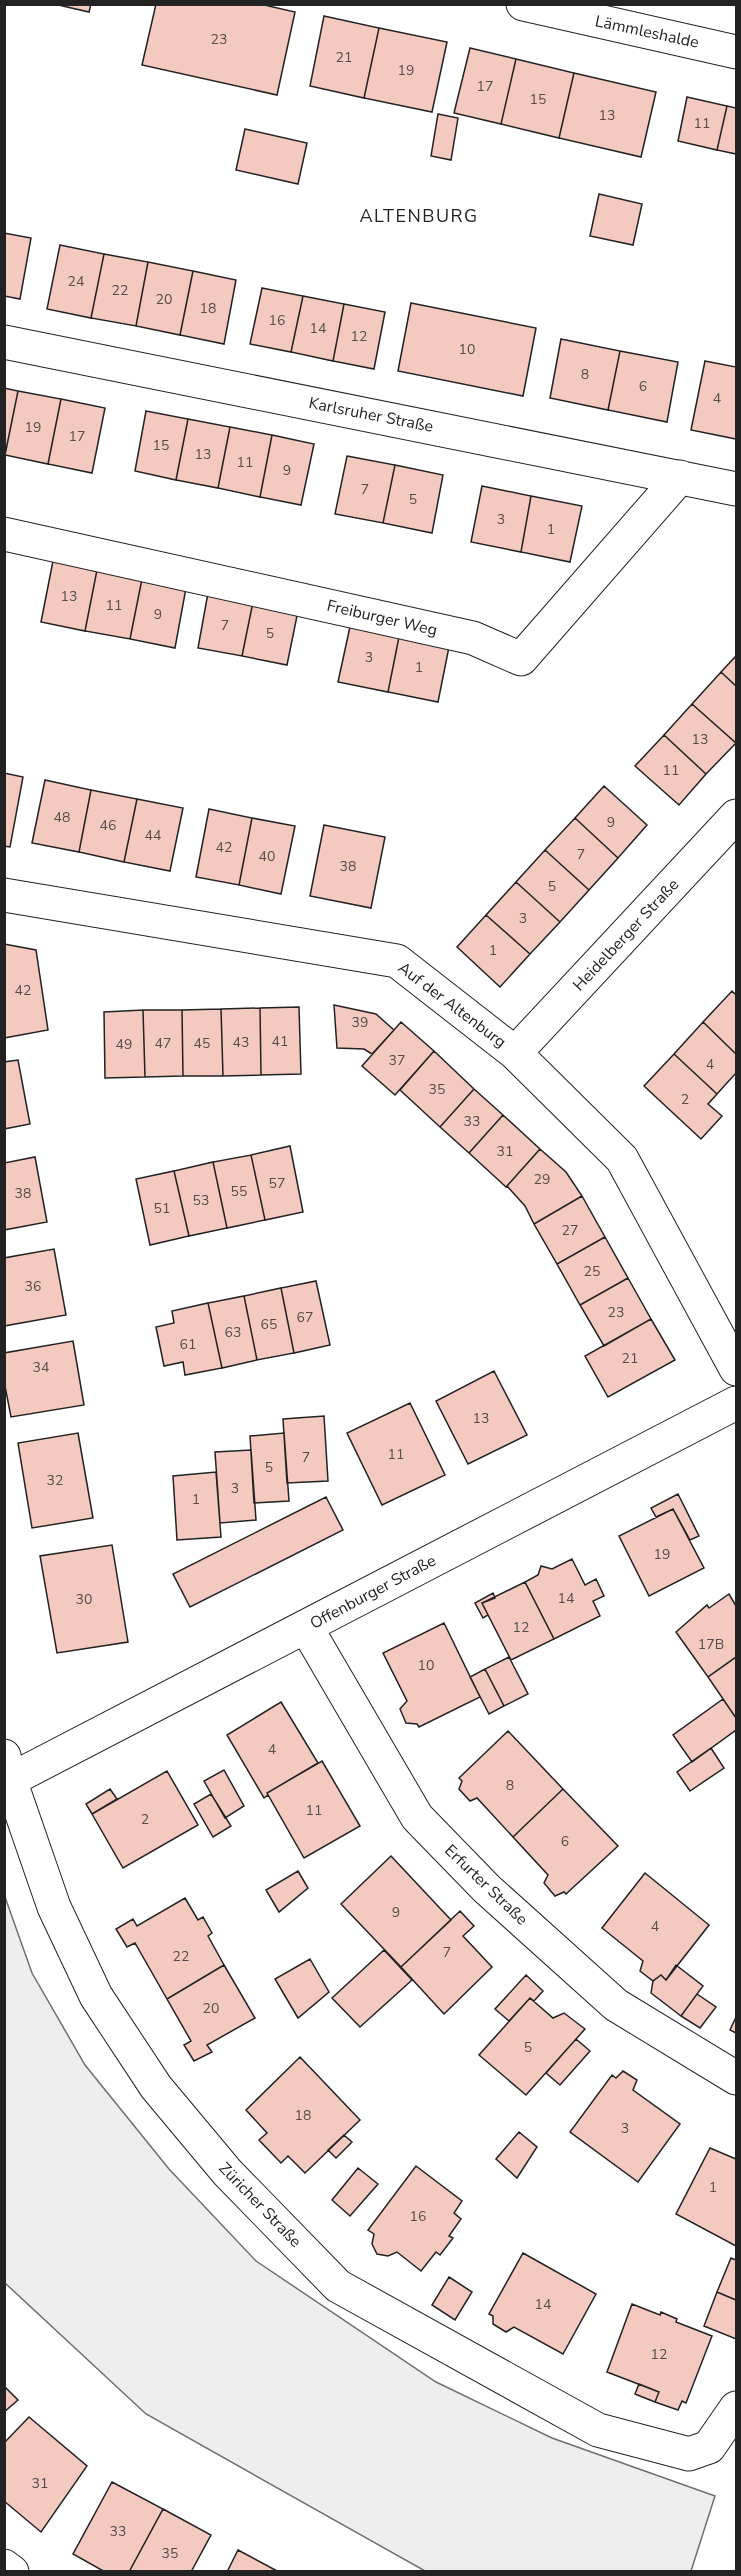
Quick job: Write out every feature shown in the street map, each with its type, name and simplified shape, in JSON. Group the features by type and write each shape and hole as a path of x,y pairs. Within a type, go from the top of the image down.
{"street":[{"name":"Lämmleshalde","path":"523,4 736,52"},
{"name":"Karlsruher Straße","path":"4,342 736,489"},
{"name":"Freiburger Weg","path":"4,534 472,638 520,659 680,477"},
{"name":"Heidelberger Straße","path":"515,1053 736,816"},
{"name":"Auf der Altenburg","path":"4,894 398,961 515,1053 622,1159 736,1369"},
{"name":"Offenburger Straße","path":"7,1768 306,1627 736,1403"},
{"name":"Erfurter Straße","path":"306,1627 417,1816 487,1889 616,2005 736,2079"},
{"name":"Züricher Straße","path":"7,1768 54,1907 96,1996 156,2087 227,2172 338,2286 598,2430 689,2454 709,2447 736,2408"},
{"path":"4,2566 12,2571"}],"shaded area":[{"path":"5,1897 32,1973 85,2065 169,2169 256,2261 436,2382 552,2438 715,2496 691,2571 425,2571 146,2414 5,2283"}],"building":[{"path":"54,4 91,4 89,12"},
{"path":"156,4 260,4 295,12 277,95 142,65"},
{"path":"324,16 379,28 364,98 310,86"},
{"path":"379,28 447,42 432,112 364,98"},
{"path":"470,48 516,59 501,124 454,113"},
{"path":"516,59 574,73 559,138 501,124"},
{"path":"574,73 656,92 641,157 559,138"},
{"path":"687,97 727,106 717,150 678,141"},
{"path":"727,106 736,108 736,154 717,150"},
{"path":"438,114 458,118 451,160 431,156"},
{"path":"245,129 307,143 298,184 236,170"},
{"path":"599,194 642,204 633,245 590,236"},
{"path":"4,233 31,238 20,299 4,296"},
{"path":"60,245 104,254 91,318 47,309"},
{"path":"104,254 148,262 136,326 91,318"},
{"path":"148,262 193,271 180,335 136,326"},
{"path":"193,271 236,280 224,344 180,335"},
{"path":"262,288 303,296 291,352 250,344"},
{"path":"303,296 344,304 333,361 291,352"},
{"path":"411,303 536,328 523,396 398,371"},
{"path":"344,304 385,312 374,369 333,361"},
{"path":"561,339 620,351 608,410 550,398"},
{"path":"620,351 678,362 667,422 608,410"},
{"path":"705,361 736,367 736,439 691,430"},
{"path":"4,388 18,391 5,455 4,455"},
{"path":"18,391 61,399 48,464 5,455"},
{"path":"61,399 105,408 92,473 48,464"},
{"path":"146,411 188,419 176,480 135,471"},
{"path":"188,419 230,427 218,488 176,480"},
{"path":"230,427 272,435 260,497 218,488"},
{"path":"272,435 314,444 301,505 260,497"},
{"path":"347,456 395,465 383,523 335,514"},
{"path":"395,465 443,475 432,533 383,523"},
{"path":"482,486 531,496 521,552 471,542"},
{"path":"531,496 582,506 570,562 521,552"},
{"path":"53,561 97,570 85,631 41,622"},
{"path":"97,570 142,579 130,639 85,631"},
{"path":"142,579 186,588 175,648 130,639"},
{"path":"208,593 253,602 242,656 198,648"},
{"path":"253,602 298,611 287,665 242,656"},
{"path":"351,622 400,632 388,692 338,682"},
{"path":"400,632 450,642 438,702 388,692"},
{"path":"736,656 736,686 721,672"},
{"path":"721,672 736,686 736,743 692,704"},
{"path":"692,704 736,743 706,774 664,735"},
{"path":"664,735 706,774 679,805 635,766"},
{"path":"4,773 23,777 10,847 4,846"},
{"path":"45,780 91,790 79,852 32,843"},
{"path":"604,786 647,825 618,858 575,818"},
{"path":"91,790 137,799 124,862 79,852"},
{"path":"137,799 183,808 170,871 124,862"},
{"path":"209,809 252,818 239,885 196,877"},
{"path":"252,818 295,826 281,894 239,885"},
{"path":"575,818 618,858 589,890 545,850"},
{"path":"324,825 385,837 371,908 310,896"},
{"path":"545,850 589,890 560,922 516,882"},
{"path":"516,882 560,922 530,954 486,915"},
{"path":"486,915 530,954 500,987 457,947"},
{"path":"4,944 36,950 48,1030 4,1038"},
{"path":"732,991 736,995 736,1054 703,1022"},
{"path":"334,1005 376,1014 394,1030 372,1054 364,1049 337,1048"},
{"path":"299,1007 301,1074 261,1075 260,1008"},
{"path":"260,1008 261,1075 223,1076 221,1009"},
{"path":"221,1009 223,1076 183,1076 182,1010"},
{"path":"143,1010 182,1010 183,1076 145,1077"},
{"path":"143,1010 145,1077 105,1078 104,1012"},
{"path":"401,1022 434,1051 395,1095 362,1066"},
{"path":"703,1022 736,1054 736,1073 717,1094 674,1054"},
{"path":"434,1051 474,1089 440,1127 400,1090"},
{"path":"674,1054 717,1094 708,1104 722,1116 701,1139 644,1086"},
{"path":"18,1060 30,1124 4,1129 4,1062"},
{"path":"474,1089 503,1115 469,1153 440,1127"},
{"path":"503,1115 540,1149 506,1187 469,1153"},
{"path":"290,1146 303,1212 265,1220 251,1155"},
{"path":"540,1149 566,1172 582,1196 534,1224 525,1206 507,1186"},
{"path":"251,1155 265,1220 227,1228 213,1162"},
{"path":"35,1157 47,1222 4,1230 4,1163"},
{"path":"213,1162 227,1228 189,1236 174,1171"},
{"path":"174,1171 189,1236 150,1245 136,1179"},
{"path":"582,1196 605,1237 557,1264 534,1224"},
{"path":"605,1237 628,1278 580,1305 557,1264"},
{"path":"54,1249 66,1315 4,1326 4,1258"},
{"path":"628,1278 651,1319 604,1346 580,1305"},
{"path":"316,1281 330,1345 294,1353 281,1288"},
{"path":"281,1288 294,1353 257,1360 244,1296"},
{"path":"244,1296 257,1360 222,1368 208,1303"},
{"path":"208,1303 222,1368 185,1375 183,1362 164,1366 156,1327 174,1323 172,1311"},
{"path":"651,1319 675,1360 608,1397 585,1356"},
{"path":"73,1341 84,1405 11,1417 4,1381 4,1353"},
{"path":"494,1371 527,1435 468,1464 436,1401"},
{"path":"410,1403 445,1475 382,1505 347,1433"},
{"path":"324,1416 328,1481 287,1483 283,1419"},
{"path":"78,1433 93,1518 32,1528 18,1443"},
{"path":"284,1433 289,1501 254,1503 250,1436"},
{"path":"251,1450 256,1520 220,1523 215,1452"},
{"path":"216,1472 221,1537 177,1540 173,1476"},
{"path":"678,1494 699,1536 690,1540 673,1509 656,1517 651,1508"},
{"path":"326,1497 343,1530 190,1607 173,1574"},
{"path":"673,1509 704,1568 649,1596 619,1536"},
{"path":"112,1545 128,1642 57,1653 40,1556"},
{"path":"572,1559 585,1585 596,1579 604,1596 593,1601 600,1616 554,1639 525,1582 538,1575 541,1566 552,1569"},
{"path":"525,1582 554,1639 511,1660 482,1603"},
{"path":"493,1593 495,1598 482,1603 488,1615 483,1618 475,1603"},
{"path":"729,1594 736,1606 736,1657 708,1677 676,1632 707,1605 709,1608"},
{"path":"444,1623 480,1697 419,1727 417,1724 406,1723 400,1709 407,1701 383,1653"},
{"path":"509,1657 528,1694 504,1706 485,1669"},
{"path":"736,1657 736,1718 708,1677"},
{"path":"485,1669 504,1706 489,1714 470,1677"},
{"path":"723,1699 736,1718 736,1730 692,1762 673,1735"},
{"path":"281,1702 318,1763 267,1793 268,1795 264,1798 227,1735"},
{"path":"508,1731 563,1789 513,1837 477,1798 470,1801 459,1789 462,1781 459,1778"},
{"path":"711,1748 724,1768 690,1791 677,1772"},
{"path":"322,1761 360,1826 304,1858 267,1793"},
{"path":"224,1770 244,1806 225,1818 204,1781"},
{"path":"167,1771 198,1825 123,1868 92,1814"},
{"path":"110,1789 117,1799 92,1814 86,1804"},
{"path":"563,1789 618,1846 566,1894 564,1892 555,1896 544,1883 548,1875 513,1837"},
{"path":"211,1794 231,1826 213,1837 194,1804"},
{"path":"391,1856 451,1920 401,1967 341,1904"},
{"path":"298,1871 308,1888 279,1912 266,1890"},
{"path":"645,1873 709,1925 666,1980 661,1975 653,1981 640,1971 643,1961 602,1928"},
{"path":"185,1898 198,1920 203,1917 212,1933 208,1936 224,1965 167,1999 135,1943 127,1947 116,1929 133,1919 137,1926"},
{"path":"460,1911 474,1926 463,1936 492,1967 444,2014 401,1967"},
{"path":"384,1950 412,1980 360,2027 332,1998"},
{"path":"310,1959 329,1992 298,2018 275,1979"},
{"path":"224,1965 255,2018 207,2045 212,2052 194,2061 184,2045 191,2041 167,1999"},
{"path":"676,1965 703,1986 681,2016 651,1993 653,1981 661,1975 666,1980"},
{"path":"526,1975 543,1991 534,2001 530,1998 509,2021 495,2009"},
{"path":"697,1994 716,2007 700,2028 681,2016"},
{"path":"530,1998 553,2018 564,2013 585,2029 526,2095 479,2055"},
{"path":"736,2017 736,2033 730,2030"},
{"path":"576,2039 590,2051 560,2085 546,2073"},
{"path":"300,2057 360,2120 305,2173 288,2156 281,2163 259,2140 267,2133 246,2110"},
{"path":"623,2071 637,2080 633,2090 680,2124 638,2182 570,2132 612,2075 616,2078"},
{"path":"519,2132 537,2147 517,2178 496,2159"},
{"path":"344,2135 352,2142 336,2158 328,2150"},
{"path":"710,2148 736,2159 736,2246 676,2214"},
{"path":"416,2166 462,2201 454,2213 461,2219 449,2236 453,2238 440,2255 436,2252 421,2271 397,2252 388,2256 377,2254 372,2244 374,2234 368,2230"},
{"path":"358,2168 378,2184 350,2216 332,2200"},
{"path":"523,2253 596,2294 563,2354 514,2327 506,2332 493,2324 493,2316 489,2314"},
{"path":"731,2258 736,2260 736,2300 717,2292"},
{"path":"449,2277 472,2292 455,2320 432,2305"},
{"path":"717,2292 736,2300 736,2339 704,2326"},
{"path":"632,2304 660,2315 661,2312 677,2319 676,2322 712,2336 686,2403 682,2401 678,2410 655,2402 659,2392 607,2372"},
{"path":"639,2384 659,2392 655,2402 635,2394"},
{"path":"4,2386 18,2400 4,2412"},
{"path":"29,2417 87,2466 41,2532 4,2501 4,2443"},
{"path":"112,2482 163,2509 129,2572 105,2572 73,2554"},
{"path":"163,2509 211,2535 191,2572 129,2572"},
{"path":"238,2550 279,2572 227,2572"}],"district":[{"name":"ALTENBURG","path":"419,216"}]}
